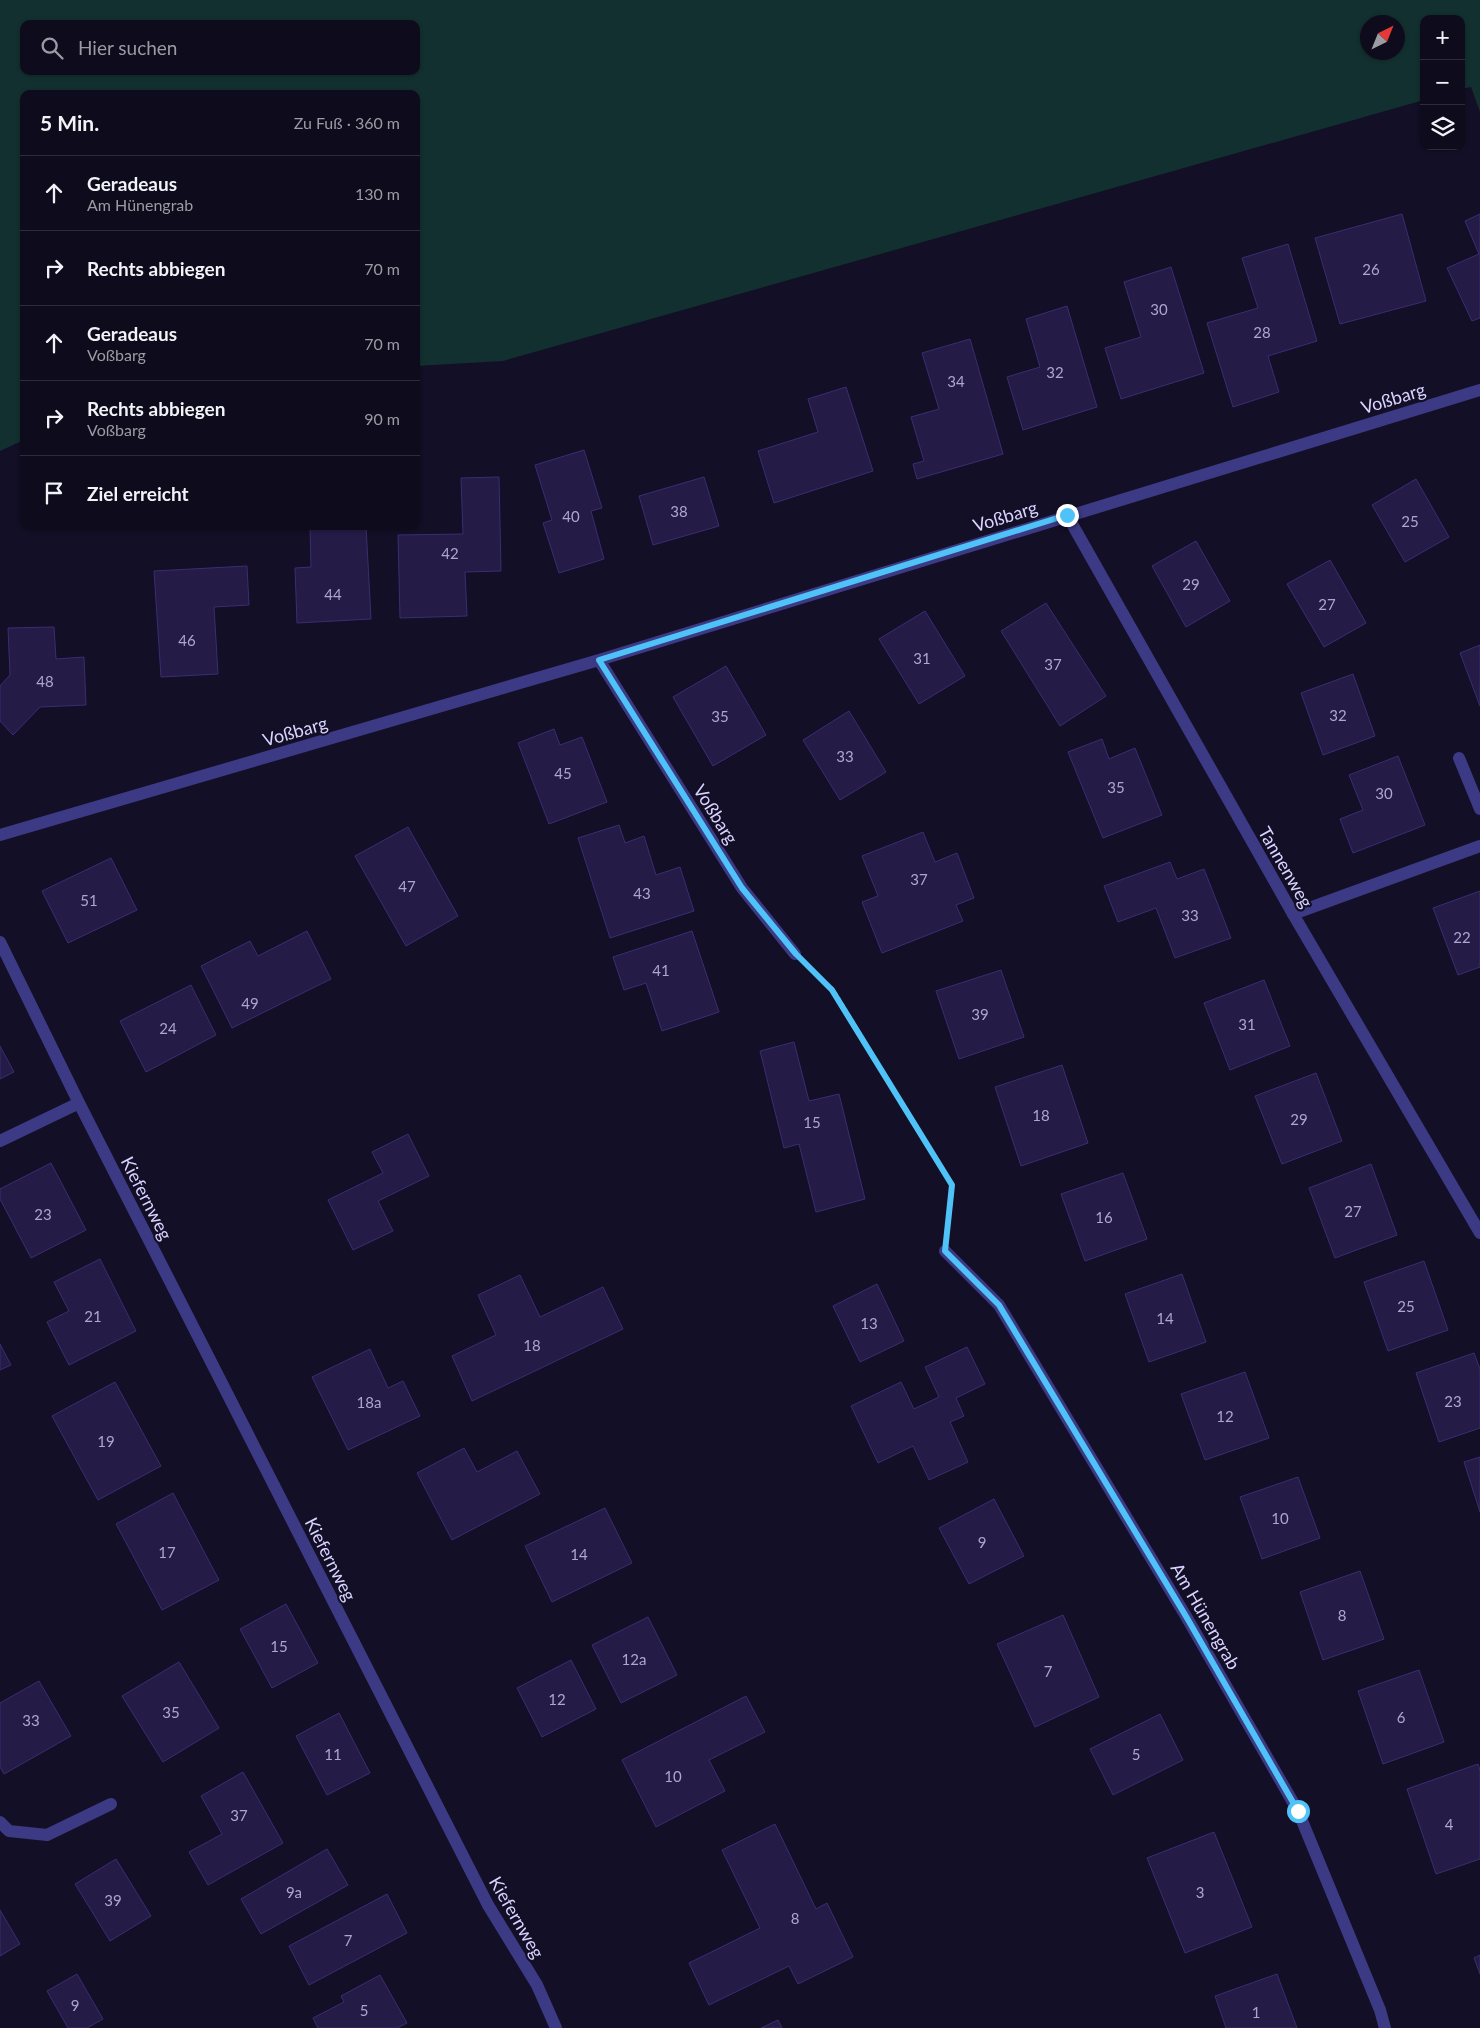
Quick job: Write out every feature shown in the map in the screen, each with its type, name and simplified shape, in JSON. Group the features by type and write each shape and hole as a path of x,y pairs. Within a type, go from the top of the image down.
{"street":[{"name":"Voßbarg","path":"0,835 599,660 1067,515 1480,390"},
{"name":"Tannenweg","path":"1067,515 1293,914 1480,1233"},
{"name":"Voßbarg","path":"599,660 742,888 796,954"},
{"path":"1459,758 1480,809"},
{"path":"1293,914 1480,846"},
{"name":"Kiefernweg","path":"0,942 79,1102 488,1905 536,1985 556,2028"},
{"path":"0,1141 79,1102"},
{"name":"Am Hünengrab","path":"945,1251 999,1305 1187,1618 1298,1811 1386,2028"},
{"path":"0,1822 9,1831 47,1835 111,1804"}],"path":[{"path":"796,954 832,990 952,1185 945,1251"}],"green space":[{"path":"0,0 1480,0 1480,112 1471,87 1465,88 1465,15 1420,15 1420,101 503,361 420,366 420,90 20,90 20,442 0,451"}],"building":[{"path":"1402,214 1426,301 1340,324 1315,238"},
{"path":"1480,214 1480,318 1472,321 1447,268 1479,254 1465,221"},
{"path":"1288,244 1317,341 1268,356 1279,392 1233,407 1207,323 1258,308 1242,258"},
{"path":"1171,267 1204,373 1121,399 1105,348 1141,337 1124,282"},
{"path":"1067,306 1097,407 1023,430 1007,377 1040,367 1026,319"},
{"path":"970,339 1003,454 917,479 913,464 924,461 911,417 939,409 922,353"},
{"path":"846,387 873,471 774,503 758,451 818,432 808,399"},
{"path":"584,450 602,508 591,511 604,559 559,573 543,523 552,520 535,465"},
{"path":"499,477 501,571 465,572 467,616 400,618 398,535 463,534 461,478"},
{"path":"704,477 719,526 653,545 639,496"},
{"path":"1416,479 1449,537 1405,562 1372,505"},
{"path":"310,530 366,530 371,619 297,623 295,568 311,567"},
{"path":"1196,541 1230,601 1186,627 1152,566"},
{"path":"1330,560 1366,623 1324,647 1287,584"},
{"path":"247,566 249,605 214,607 218,674 161,677 154,571"},
{"path":"1046,603 1106,696 1060,726 1001,631"},
{"path":"925,611 965,676 919,704 879,639"},
{"path":"54,627 56,659 84,657 86,705 40,707 13,735 0,721 0,686 10,675 8,628"},
{"path":"1480,645 1480,706 1460,653"},
{"path":"726,666 766,735 713,766 673,697"},
{"path":"1353,674 1375,736 1323,755 1301,693"},
{"path":"849,711 886,772 840,800 803,740"},
{"path":"554,729 560,745 582,737 607,802 549,824 518,743"},
{"path":"1102,739 1109,759 1135,748 1162,815 1103,838 1068,752"},
{"path":"1398,756 1425,825 1353,853 1340,819 1363,810 1349,775"},
{"path":"619,825 625,843 644,836 656,875 680,867 694,911 610,938 578,838"},
{"path":"408,827 458,916 406,946 355,856"},
{"path":"923,832 935,862 957,853 974,898 956,905 963,921 882,953 862,902 878,896 862,856"},
{"path":"111,858 137,910 68,943 42,891"},
{"path":"1170,862 1177,879 1204,869 1231,938 1175,958 1156,908 1118,922 1104,886"},
{"path":"1480,891 1480,967 1458,975 1433,908"},
{"path":"307,931 331,979 232,1028 201,966 250,941 258,956"},
{"path":"692,931 719,1012 662,1031 646,983 624,990 613,957"},
{"path":"1001,970 1024,1037 959,1059 936,991"},
{"path":"1264,980 1290,1046 1230,1070 1204,1003"},
{"path":"191,985 216,1035 146,1072 120,1021"},
{"path":"794,1042 809,1101 839,1094 865,1199 816,1212 799,1144 784,1148 760,1051"},
{"path":"0,1046 14,1072 0,1079"},
{"path":"1062,1065 1088,1143 1021,1166 995,1087"},
{"path":"1316,1073 1342,1141 1282,1164 1255,1096"},
{"path":"408,1134 429,1176 378,1201 393,1231 353,1250 328,1200 383,1173 372,1152"},
{"path":"51,1163 86,1230 31,1258 0,1199 0,1189"},
{"path":"1371,1164 1397,1235 1335,1258 1309,1188"},
{"path":"1123,1173 1147,1239 1085,1261 1061,1194"},
{"path":"100,1259 136,1331 69,1365 47,1322 69,1311 54,1282"},
{"path":"1424,1261 1448,1330 1388,1351 1364,1282"},
{"path":"1182,1274 1206,1342 1149,1362 1125,1294"},
{"path":"520,1275 540,1317 603,1287 623,1329 472,1401 452,1356 496,1335 478,1295"},
{"path":"877,1284 904,1341 860,1362 833,1306"},
{"path":"0,1344 11,1365 0,1370"},
{"path":"967,1347 985,1384 956,1398 964,1416 950,1422 968,1462 929,1480 913,1446 878,1463 851,1406 901,1382 914,1409 939,1397 925,1367"},
{"path":"370,1349 388,1388 403,1381 420,1416 348,1450 312,1377"},
{"path":"1474,1353 1480,1369 1480,1428 1439,1442 1416,1373"},
{"path":"1245,1372 1269,1438 1205,1460 1181,1394"},
{"path":"115,1382 161,1466 98,1500 52,1416"},
{"path":"464,1448 477,1472 517,1451 540,1494 452,1540 417,1473"},
{"path":"1480,1457 1480,1512 1464,1462"},
{"path":"1298,1477 1320,1538 1262,1559 1240,1497"},
{"path":"173,1493 219,1580 162,1610 116,1524"},
{"path":"994,1499 1024,1556 969,1584 939,1528"},
{"path":"605,1508 632,1563 552,1602 525,1546"},
{"path":"1360,1571 1384,1639 1323,1660 1300,1592"},
{"path":"286,1604 318,1663 272,1688 240,1629"},
{"path":"1063,1615 1099,1697 1035,1727 997,1644"},
{"path":"648,1617 677,1675 621,1703 592,1645"},
{"path":"571,1660 596,1709 542,1737 517,1688"},
{"path":"179,1662 219,1728 163,1762 122,1696"},
{"path":"1419,1670 1444,1742 1383,1764 1358,1691"},
{"path":"39,1681 71,1736 4,1774 0,1767 0,1703"},
{"path":"746,1696 765,1732 709,1760 725,1791 656,1827 622,1760"},
{"path":"339,1713 370,1773 327,1795 296,1736"},
{"path":"1160,1714 1183,1760 1113,1795 1090,1749"},
{"path":"1478,1764 1480,1770 1480,1859 1436,1874 1407,1789"},
{"path":"243,1772 283,1843 208,1885 189,1852 222,1834 201,1796"},
{"path":"775,1824 816,1909 827,1903 853,1957 798,1984 789,1966 709,2005 689,1963 760,1928 722,1850"},
{"path":"1214,1832 1252,1927 1185,1953 1147,1858"},
{"path":"327,1849 348,1885 261,1934 241,1899"},
{"path":"116,1859 151,1916 110,1941 75,1884"},
{"path":"387,1894 407,1933 309,1985 289,1946"},
{"path":"0,1910 20,1944 0,1956"},
{"path":"1480,1955 1480,1974 1474,1958"},
{"path":"77,1974 103,2019 87,2028 68,2028 47,1991"},
{"path":"1277,1974 1297,2028 1226,2028 1215,1996"},
{"path":"380,1975 407,2023 397,2028 318,2028 313,2018 344,2002 341,1996"},
{"path":"778,2020 782,2028 761,2028"}],"route":[{"path":"1067,515 599,660 742,888 796,954 832,990 952,1185 945,1251 999,1305 1187,1618 1298,1811"}]}
